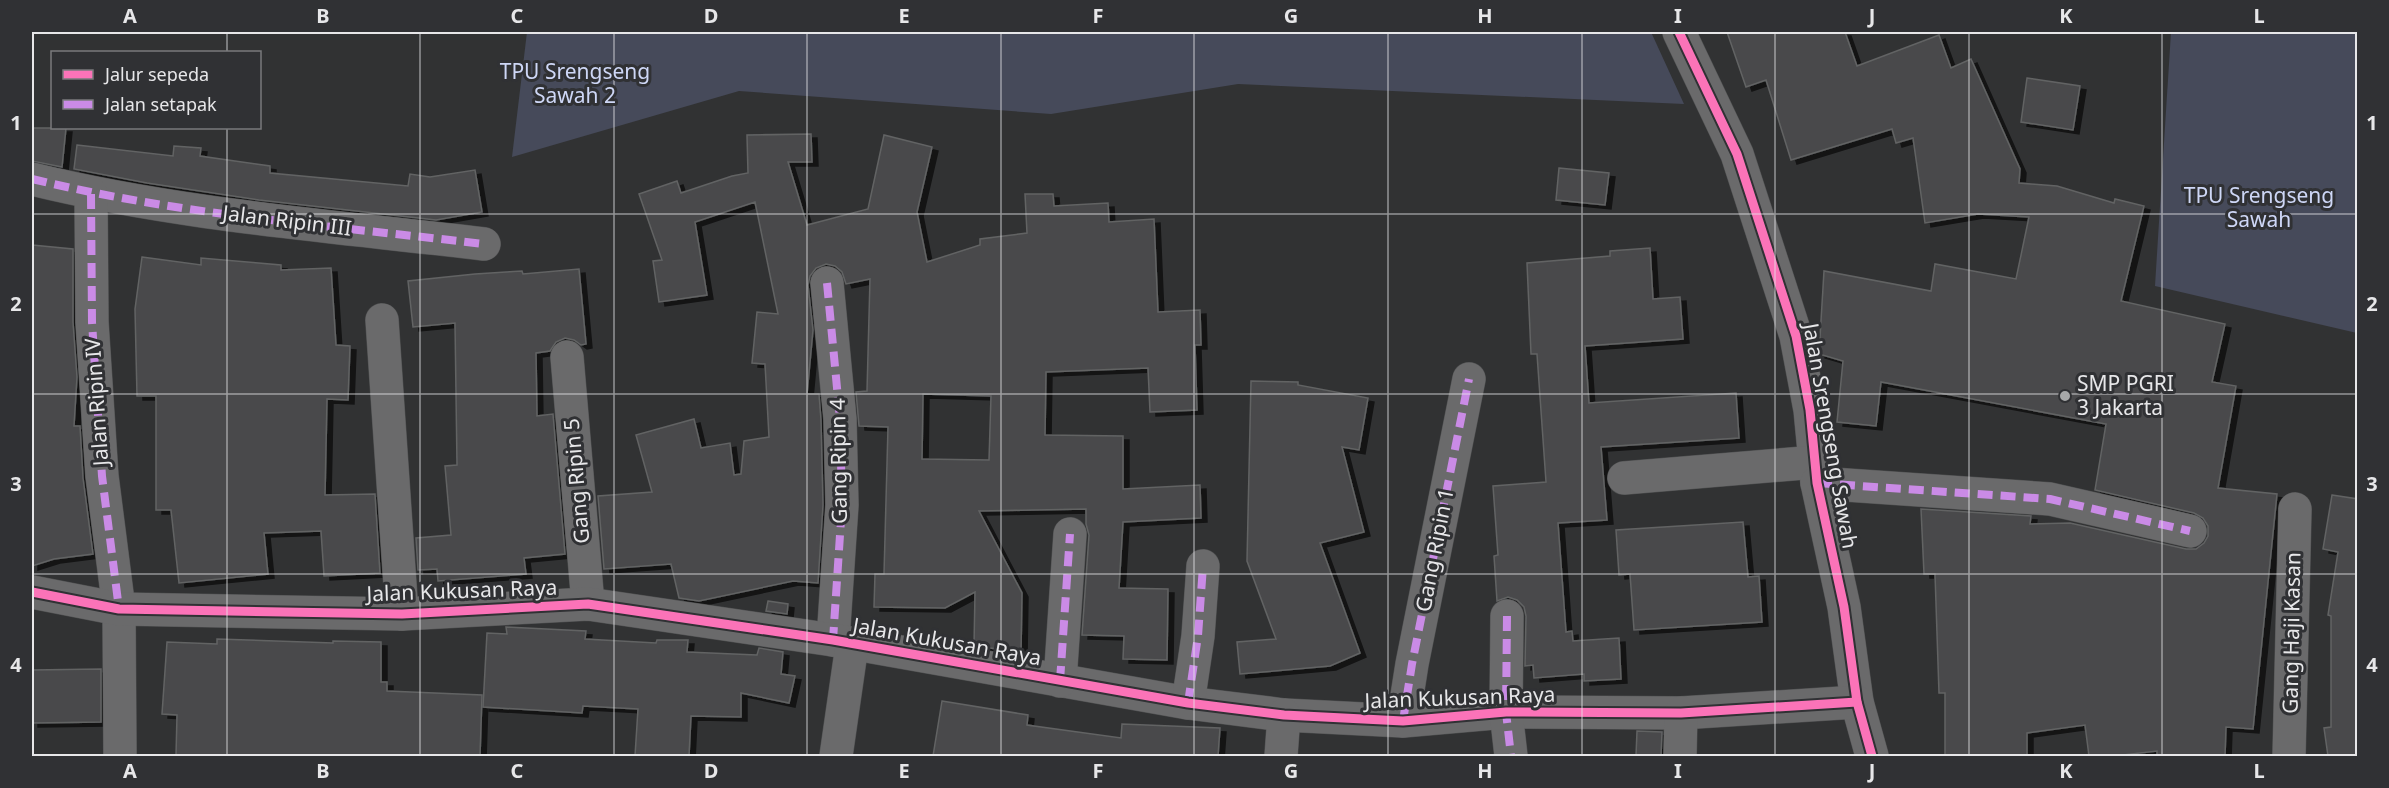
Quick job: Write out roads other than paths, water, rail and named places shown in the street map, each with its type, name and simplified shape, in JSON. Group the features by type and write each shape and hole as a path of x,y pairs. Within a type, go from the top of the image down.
{"street":[{"name":"Jalan Srengseng Sawah","path":"1679,32 1737,154 1796,336 1810,410 1816,473 1844,607 1857,702 1872,756"},
{"name":"Jalan Ripin III","path":"32,179 92,194 160,206 484,244"},
{"name":"Jalan Ripin IV","path":"92,194 92,322 102,476 118,609 120,756"},
{"name":"Gang Ripin 4","path":"827,283 840,419 842,484 843,642 836,756"},
{"path":"382,320 402,614"},
{"name":"Gang Ripin 5","path":"567,357 588,604"},
{"name":"Gang Ripin 1","path":"1403,721 1412,664 1469,379"},
{"path":"1624,478 1816,473 2050,499 2190,531"},
{"name":"Gang Haji Kasan","path":"2289,756 2295,509"},
{"path":"1060,681 1070,534"},
{"path":"1188,703 1198,636 1203,566"},
{"name":"Jalan Kukusan Raya","path":"32,592 118,609 402,614 588,604 843,642 1188,703 1284,715 1403,721 1506,712 1681,713 1857,702"},
{"path":"1507,616 1506,712 1510,756"},
{"path":"1680,756 1681,713"},
{"path":"1281,756 1284,715"}],"place":[{"name":"SMP PGRI 3 Jakarta","path":"2065,396"}],"park label":[{"name":"TPU Srengseng Sawah 2","path":"575,84"},
{"name":"TPU Srengseng Sawah","path":"2259,208"}]}
